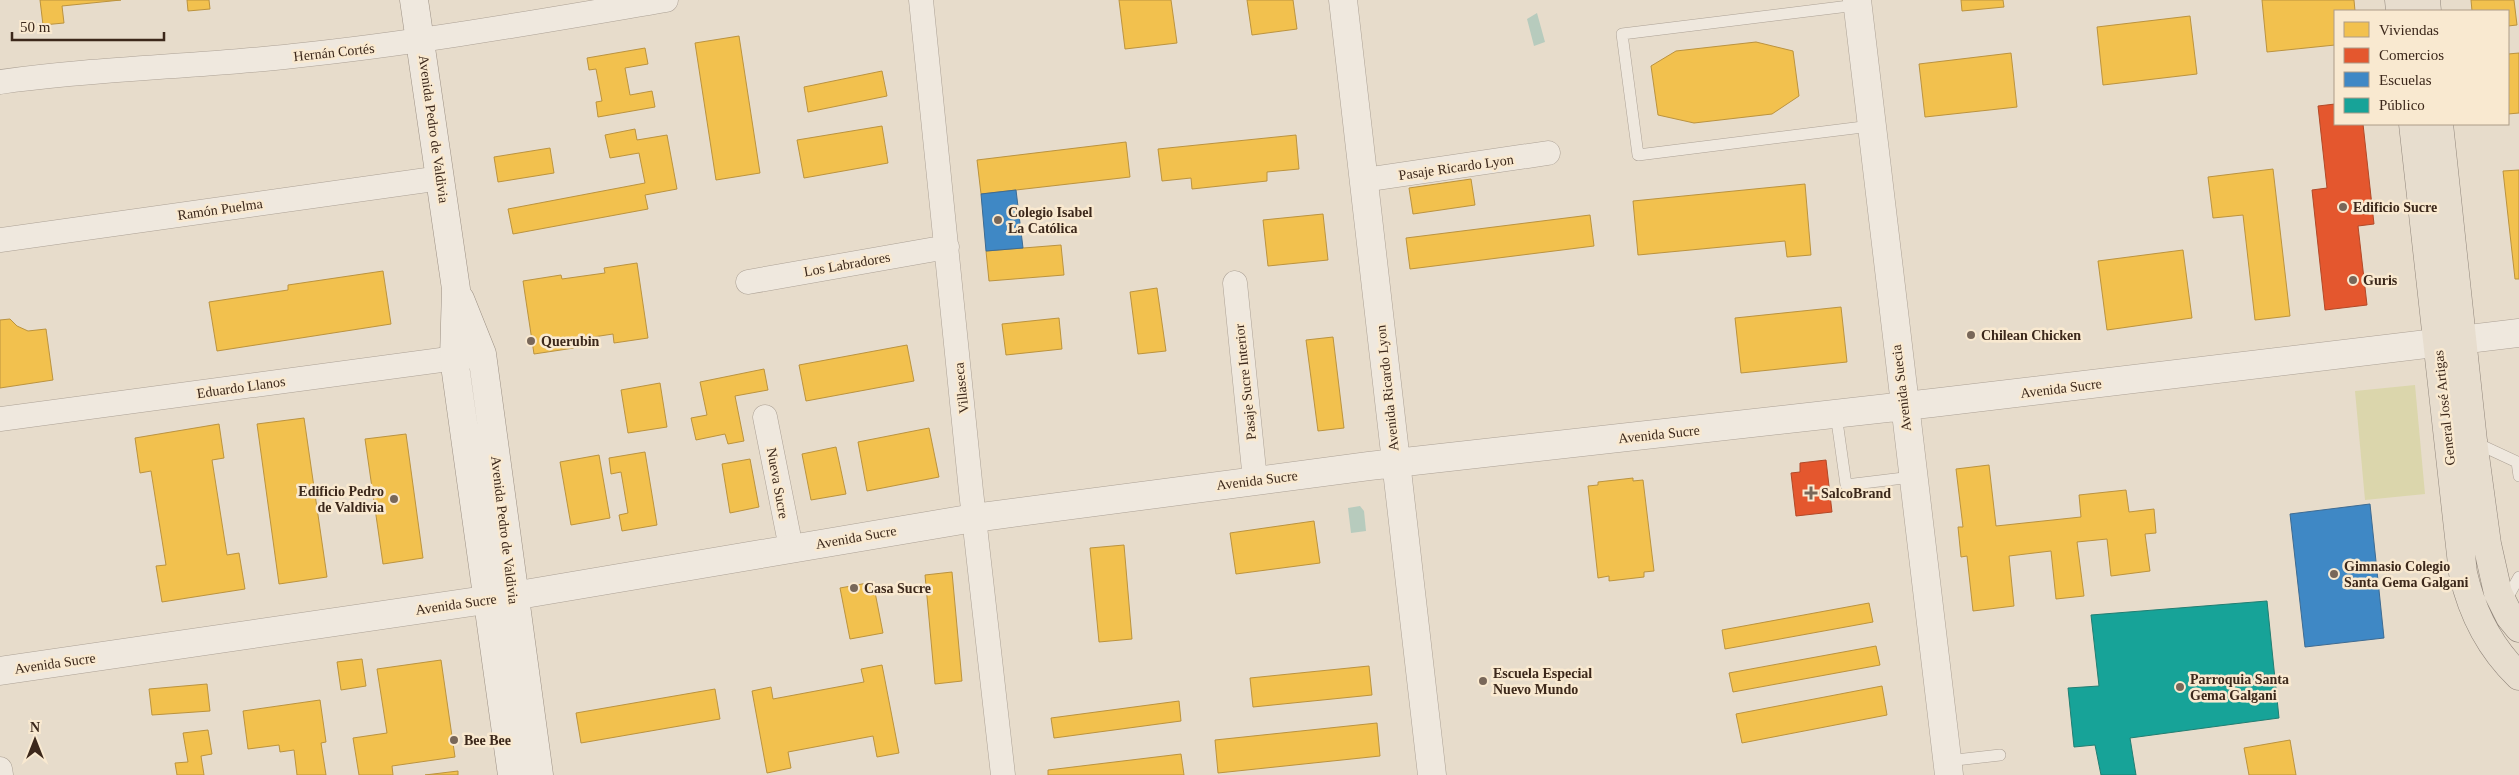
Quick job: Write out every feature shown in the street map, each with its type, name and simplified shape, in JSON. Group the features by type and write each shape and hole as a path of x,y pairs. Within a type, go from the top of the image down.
{"main road":[{"name":"General José Artigas","path":"2413,125 2450,341 2473,441 2493,580 2503,605 2519,628"},
{"name":"General José Artigas","path":"2439,125 2459,547 2468,594 2486,636 2519,676"}],"street":[{"name":"Avenida Pedro de Valdivia","path":"414,0 456,288 454,358 486,600 512,775"},
{"name":"Hernán Cortés","path":"0,82 126,68 290,57 421,41 666,0"},
{"name":"Villaseca","path":"921,0 999,774"},
{"name":"Avenida Ricardo Lyon","path":"1343,0 1432,775"},
{"name":"Avenida Suecia","path":"1857,3 1903,406 1948,768"},
{"name":"Pasaje Ricardo Lyon","path":"1364,180 1548,153"},
{"name":"Ramón Puelma","path":"0,240 440,178"},
{"name":"Los Labradores","path":"748,282 947,247"},
{"name":"Pasaje Sucre Interior","path":"1235,283 1255,480"},
{"name":"Avenida Pedro de Valdivia","path":"456,288 482,354 513,596 539,775"},
{"name":"Avenida Sucre","path":"0,671 513,596 974,518 1255,480 1836,414 2519,333"},
{"name":"Eduardo Llanos","path":"0,419 482,354"},
{"name":"Nueva Sucre","path":"766,417 791,548"},
{"path":"0,769 1,775"}],"lane":[{"path":"1857,3 1622,34 1638,155 1871,126"},
{"path":"1836,414 1846,485 1912,477"},
{"path":"2473,441 2517,462 2519,476"},
{"path":"2503,605 2519,577"},
{"path":"1948,768 2000,755"}],"shaded area":[{"path":"1537,13 1545,42 1534,46 1527,19"},
{"path":"2415,385 2425,494 2365,500 2355,391"},
{"path":"1360,506 1364,511 1366,531 1351,533 1348,508"}],"building: Viviendas":[{"path":"40,0 121,0 62,6 64,23 43,25"},
{"path":"187,0 209,0 210,9 188,11"},
{"path":"1119,0 1171,0 1177,43 1125,49"},
{"path":"1247,0 1293,0 1297,29 1252,35"},
{"path":"1961,0 2003,0 2004,7 1962,11"},
{"path":"2262,0 2354,0 2355,10 2334,10 2334,45 2267,52"},
{"path":"2471,0 2514,0 2517,25 2509,26 2509,10 2472,10"},
{"path":"2190,16 2197,74 2103,85 2097,27"},
{"path":"739,36 760,173 716,180 695,43"},
{"path":"1756,42 1793,51 1799,96 1772,114 1694,123 1658,115 1651,66 1676,51"},
{"path":"645,48 648,64 625,68 630,95 652,91 655,107 598,117 596,102 602,101 596,69 589,70 587,58"},
{"path":"2011,53 2017,107 1925,117 1919,64"},
{"path":"2519,53 2519,113 2509,114 2509,54"},
{"path":"882,71 887,96 808,112 804,87"},
{"path":"882,126 888,163 804,178 797,140"},
{"path":"635,129 637,140 667,135 677,189 645,195 648,209 513,234 508,209 645,183 639,153 610,158 605,135"},
{"path":"1296,135 1299,169 1267,172 1267,181 1192,189 1191,178 1162,181 1158,149"},
{"path":"1126,142 1130,177 981,194 977,160"},
{"path":"550,148 554,173 498,182 494,157"},
{"path":"2273,169 2290,316 2255,320 2243,215 2213,218 2208,177"},
{"path":"2519,170 2519,279 2515,279 2503,171"},
{"path":"1471,179 1475,205 1413,214 1409,188"},
{"path":"1805,184 1811,255 1787,257 1785,241 1638,255 1633,201"},
{"path":"1323,214 1328,260 1268,266 1263,220"},
{"path":"1590,215 1594,246 1410,269 1406,238"},
{"path":"1061,245 1064,275 989,281 986,251"},
{"path":"2183,250 2192,318 2107,330 2098,261"},
{"path":"637,263 648,338 614,343 613,334 573,340 574,348 534,354 523,281 561,275 562,279 605,273 604,268"},
{"path":"383,271 391,324 217,351 209,302 288,290 288,285"},
{"path":"1157,288 1166,351 1138,354 1130,292"},
{"path":"1841,307 1847,362 1741,373 1735,318"},
{"path":"1059,318 1062,349 1006,355 1002,324"},
{"path":"10,319 17,326 28,331 46,329 53,380 0,388 0,320"},
{"path":"1333,337 1344,428 1318,431 1306,340"},
{"path":"907,345 914,381 806,401 799,365"},
{"path":"764,369 768,390 735,396 744,441 728,444 725,434 696,440 691,418 707,415 700,382"},
{"path":"660,383 667,427 628,433 621,390"},
{"path":"304,418 327,577 279,584 257,424"},
{"path":"219,424 224,458 212,460 227,555 239,553 245,589 162,602 156,566 166,565 151,471 140,473 135,438"},
{"path":"929,428 939,477 867,491 858,442"},
{"name":"Edificio Pedro de Valdivia","path":"406,434 423,558 383,564 365,439"},
{"path":"836,447 846,494 811,500 802,454"},
{"path":"645,452 657,525 622,531 619,515 628,513 621,472 611,474 609,458"},
{"path":"599,455 610,518 571,525 560,462"},
{"path":"750,459 759,507 730,513 722,464"},
{"path":"1989,465 1996,526 2081,517 2079,495 2126,490 2129,512 2154,509 2156,533 2145,534 2150,571 2111,576 2107,539 2077,542 2084,596 2056,599 2051,551 2009,556 2014,606 1973,611 1967,556 1961,557 1958,527 1963,527 1956,469"},
{"path":"1633,478 1633,481 1643,480 1654,571 1644,572 1644,577 1609,581 1609,576 1598,578 1588,486 1598,485 1598,482"},
{"path":"1314,521 1320,563 1236,574 1230,533"},
{"path":"1124,545 1132,639 1099,642 1090,548"},
{"path":"952,572 962,681 935,684 925,575"},
{"path":"873,582 883,633 850,639 840,588"},
{"path":"1869,603 1873,622 1725,649 1722,630"},
{"path":"1876,646 1880,665 1733,692 1729,673"},
{"path":"362,659 366,686 341,690 337,662"},
{"path":"441,660 455,757 392,766 393,775 359,775 353,738 387,733 377,669"},
{"path":"882,665 899,753 877,757 873,736 788,752 791,768 767,773 752,691 771,687 773,699 864,682 861,669"},
{"path":"1369,666 1372,695 1253,707 1250,678"},
{"path":"207,684 210,711 152,715 149,689"},
{"path":"1882,686 1887,715 1742,743 1736,714"},
{"path":"715,689 720,719 581,743 576,713"},
{"path":"320,700 326,742 321,743 326,775 297,775 294,750 280,752 279,745 248,749 243,711"},
{"path":"1179,701 1181,721 1054,738 1051,718"},
{"path":"1377,723 1380,756 1218,773 1215,740"},
{"path":"208,730 212,754 201,756 204,775 177,775 175,763 188,762 183,733"},
{"path":"2290,740 2296,775 2249,775 2244,748"},
{"path":"1181,754 1184,775 1048,775 1048,770"},
{"path":"458,771 458,775 425,775"}],"building: Comercios":[{"name":"Edificio Sucre","path":"2334,104 2334,125 2363,125 2374,224 2358,226 2367,305 2325,310 2312,190 2327,188 2318,106"},
{"name":"SalcoBrand","path":"1826,460 1832,512 1796,516 1791,473 1800,472 1800,463"}],"building: Escuelas":[{"path":"1016,190 1023,248 986,251 981,194"},
{"path":"2370,504 2384,638 2305,647 2290,514"}],"building: Público":[{"name":"Parroquia Santa Gema Galgani","path":"2267,601 2279,718 2130,738 2136,775 2101,775 2095,745 2074,747 2068,688 2099,686 2091,615"}],"place":[{"name":"Edificio Sucre","path":"2343,207"},
{"name":"Colegio Isabel La Católica","path":"998,220"},
{"name":"Guris","path":"2353,280"},
{"name":"Chilean Chicken","path":"1971,335"},
{"name":"Querubin","path":"531,341"},
{"name":"SalcoBrand","path":"1811,493"},
{"name":"Edificio Pedro de Valdivia","path":"394,499"},
{"name":"Gimnasio Colegio Santa Gema Galgani","path":"2334,574"},
{"name":"Casa Sucre","path":"854,588"},
{"name":"Escuela Especial Nuevo Mundo","path":"1483,681"},
{"name":"Parroquia Santa Gema Galgani","path":"2180,687"},
{"name":"Bee Bee","path":"454,740"}]}
